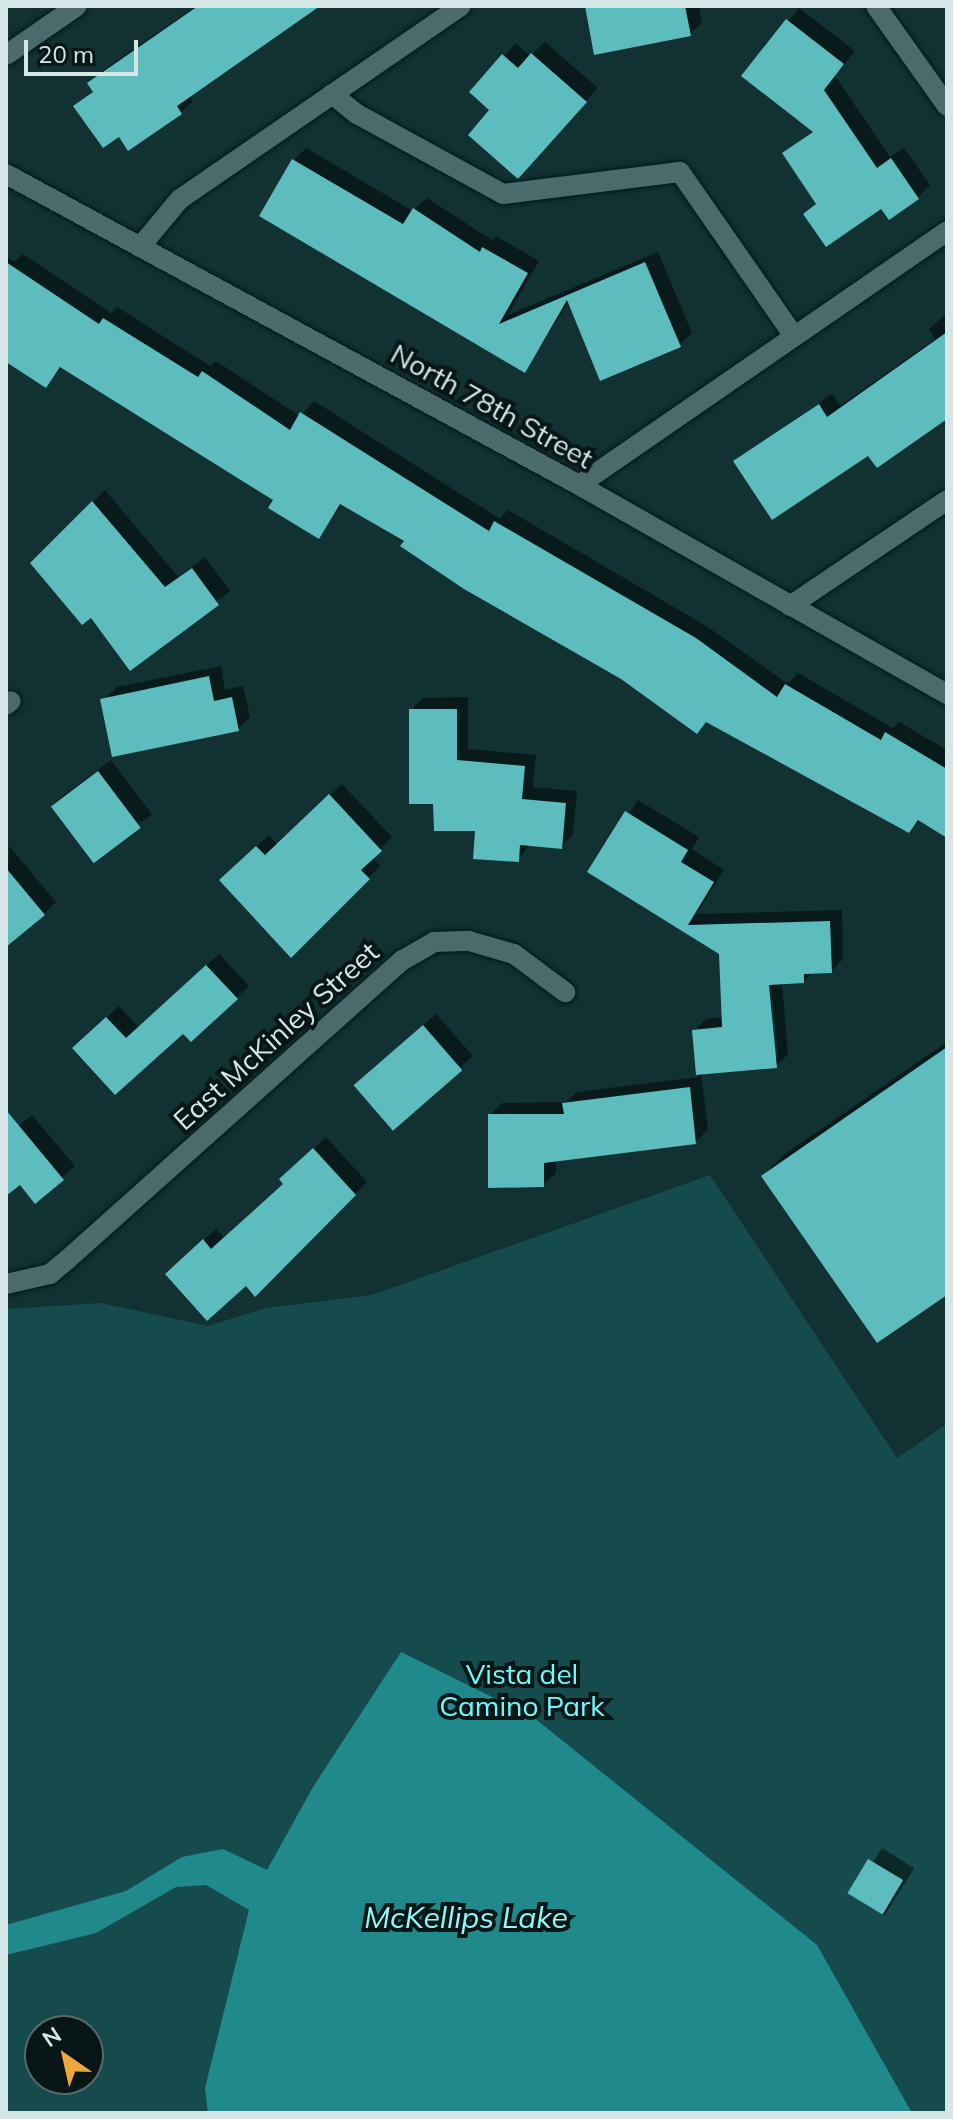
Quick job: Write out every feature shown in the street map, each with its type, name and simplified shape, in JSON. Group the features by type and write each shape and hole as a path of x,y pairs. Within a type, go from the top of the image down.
{"street":[{"path":"6,55 77,6"},
{"path":"140,247 180,199 461,6"},
{"path":"876,6 947,106"},
{"path":"332,94 357,114 503,194 680,172 794,336"},
{"name":"North 78th Street","path":"6,174 579,485 947,694"},
{"path":"579,485 947,231"},
{"path":"790,606 947,500"},
{"name":"East McKinley Street","path":"6,1284 50,1274 403,960 434,942 469,941 514,954 565,992"}],"green space":[{"name":"Vista del Camino Park","path":"710,1175 897,1458 947,1424 947,2113 6,2113 6,1309 101,1303 208,1326 266,1308 372,1295"}],"water":[{"name":"McKellips Lake","path":"401,1652 533,1717 817,1945 912,2113 208,2113 205,2088 249,1910 206,1885 176,1887 96,1933 6,1955 6,1925 126,1891 182,1857 223,1849 267,1870 313,1787"}],"building":[{"path":"198,6 320,6 177,106 182,114 128,151 119,137 103,148 73,106 93,92 87,83"},
{"path":"585,6 685,6 691,36 594,55"},
{"path":"786,19 844,64 824,90 877,168 891,158 919,199 889,220 881,209 826,247 803,214 816,204 782,153 813,132 741,76"},
{"path":"531,53 587,102 518,179 468,135 489,110 469,92 502,54 518,68"},
{"path":"292,159 403,224 413,208 480,252 482,247 528,273 499,324 645,262 681,347 600,381 567,300 525,373 259,216"},
{"path":"6,262 99,324 103,318 198,377 202,371 290,430 300,412 489,531 494,521 696,638 777,697 785,684 881,740 885,732 947,769 947,838 918,820 909,833 706,722 697,734 621,679 464,589 400,546 404,541 340,504 319,539 268,508 273,500 60,367 46,388 6,362"},
{"path":"947,332 947,419 877,468 868,456 772,520 733,461 819,404 827,417"},
{"path":"92,501 165,587 192,568 219,605 130,671 91,618 82,625 30,563"},
{"path":"209,676 214,701 232,697 239,731 112,757 100,699"},
{"path":"409,709 457,709 457,760 525,766 522,799 566,803 562,849 520,845 519,862 473,859 475,831 434,831 433,804 409,804"},
{"path":"98,771 141,828 94,863 51,807"},
{"path":"329,794 382,851 361,870 370,879 291,958 219,880 256,846 265,855"},
{"path":"625,811 688,850 681,862 714,882 688,925 830,921 832,973 804,974 804,983 769,985 777,1068 696,1075 692,1030 722,1027 719,954 587,872"},
{"path":"6,868 45,915 6,947"},
{"path":"206,965 238,999 191,1042 183,1034 115,1095 72,1048 106,1017 126,1038"},
{"path":"423,1025 462,1070 393,1131 354,1085"},
{"path":"947,1047 947,1295 877,1343 761,1176"},
{"path":"690,1087 696,1144 544,1163 544,1187 488,1188 488,1114 564,1114 562,1103"},
{"path":"6,1110 64,1180 35,1204 20,1185 6,1196"},
{"path":"313,1148 356,1195 255,1297 246,1286 207,1321 165,1274 203,1239 211,1249 283,1184 279,1179"},
{"path":"868,1859 903,1880 883,1914 847,1893"}]}
